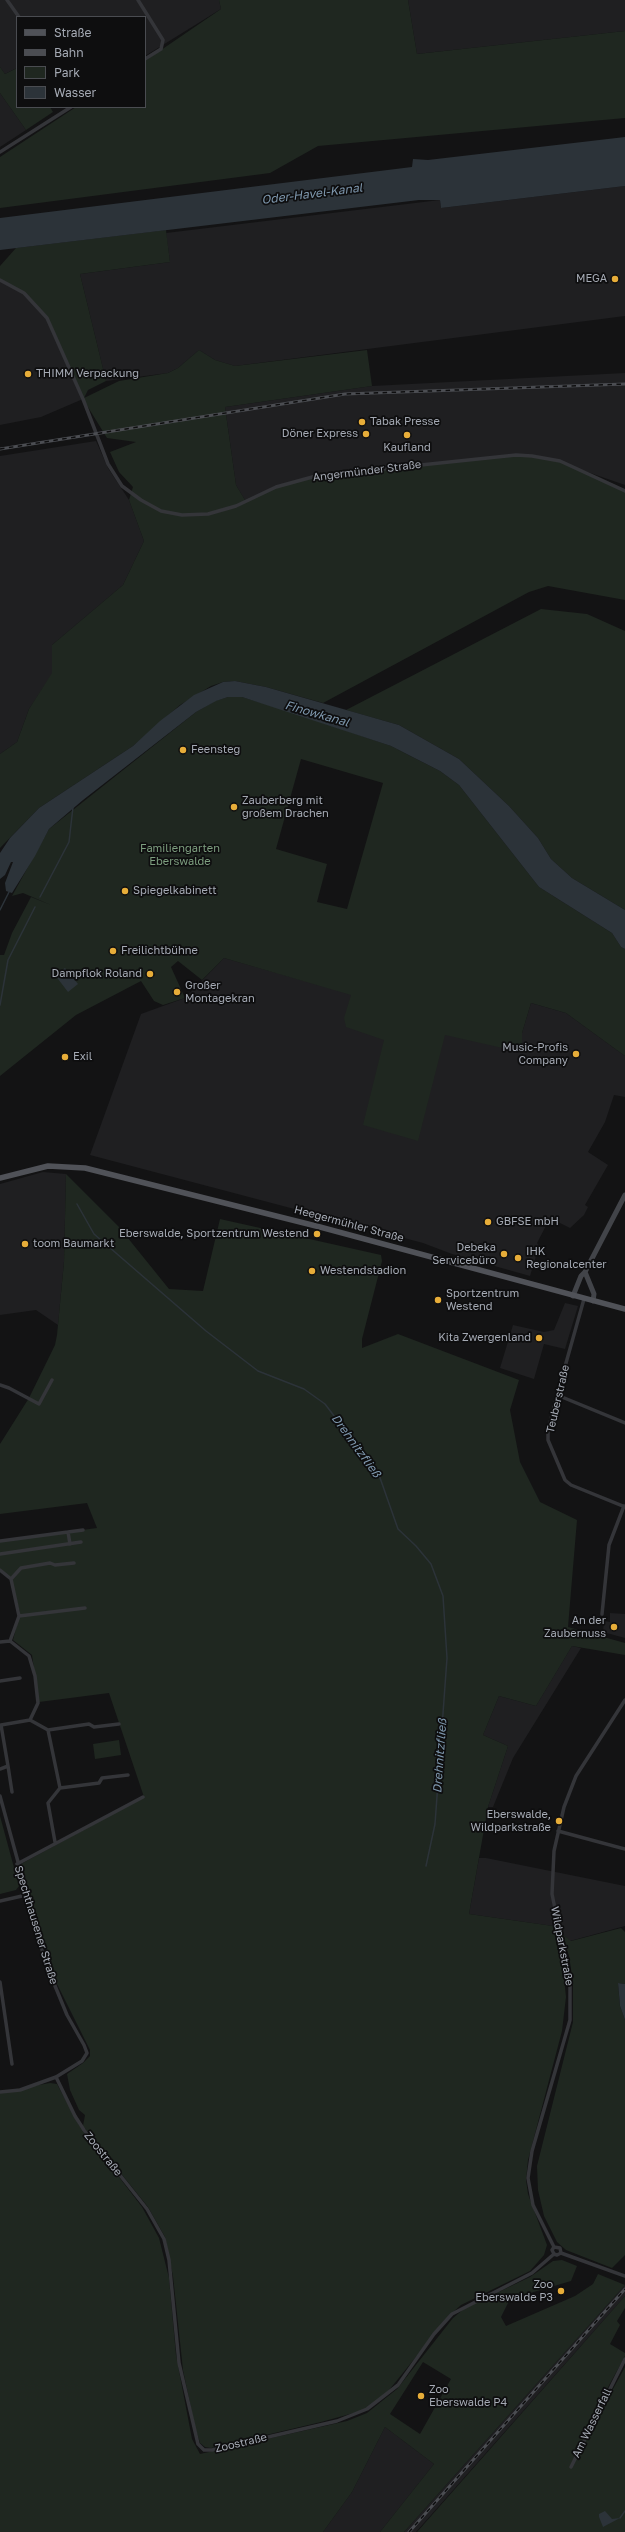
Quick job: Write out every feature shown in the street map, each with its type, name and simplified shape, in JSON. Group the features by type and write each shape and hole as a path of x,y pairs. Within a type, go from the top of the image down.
{"main road":[{"name":"Heegermühler Straße","path":"0,1178 30,1169 66,1166 124,1177 236,1205 625,1309"},
{"path":"573,1296 581,1276 585,1272 625,1195"},
{"path":"585,1272 594,1294 593,1301"}],"street":[{"path":"8,0 18,16"},
{"path":"138,0 162,40 161,49 146,58"},
{"path":"0,152 69,108"},
{"name":"Angermünder Straße","path":"0,280 24,292 47,318 83,398 108,464 119,482 141,500 161,511 182,515 208,514 236,506 276,487 316,476 516,455 560,461 625,491"},
{"name":"Teuberstraße","path":"584,1299 557,1395 548,1431 548,1440 561,1472 571,1485 625,1507"},
{"path":"0,1386 9,1388 39,1404 52,1380"},
{"path":"557,1395 625,1423"},
{"path":"602,1614 609,1545 625,1507"},
{"path":"0,1541 83,1530"},
{"path":"68,1532 70,1544"},
{"path":"0,1554 81,1542"},
{"path":"12,1579 21,1568 50,1563 55,1565 74,1563"},
{"path":"0,1570 12,1579 19,1616 10,1642"},
{"path":"19,1616 84,1608"},
{"path":"0,1642 10,1642 30,1656 35,1676 38,1703 30,1720"},
{"path":"0,1681 20,1678"},
{"name":"Wildparkstraße","path":"554,2254 552,2250 554,2247 534,2205 528,2178 532,2151 570,2020 570,1982 552,1894 554,1850 564,1807 576,1776 625,1700"},
{"path":"12,1792 1,1725 30,1720 48,1730 89,1724 94,1727 119,1724"},
{"path":"48,1730 60,1788"},
{"path":"0,1769 8,1766"},
{"path":"55,1842 48,1803 60,1788 99,1783 102,1778 128,1775"},
{"name":"Spechthausener Straße","path":"0,1796 17,1864 53,1984 67,2015 86,2049 86,2057 82,2061 56,2077"},
{"path":"17,1864 55,1842 143,1797"},
{"path":"558,1831 625,1849"},
{"path":"0,1901 22,1896 26,1891"},
{"path":"0,1982 12,2064"},
{"path":"0,2092 20,2090 56,2077"},
{"name":"Zoostraße","path":"56,2077 75,2116 84,2130 148,2209 164,2239 169,2260 179,2363 198,2444 204,2450 212,2450 337,2421 367,2409 398,2385 434,2334 452,2314 532,2273 554,2254"},
{"name":"Wildparkstraße","path":"554,2247 560,2248 561,2253 590,2265 625,2276"},
{"path":"554,2254 559,2255 561,2253"},
{"name":"Am Wasserfall","path":"571,2467 625,2359"}],"shaded area":[{"path":"0,0 219,0 221,9 146,55 146,16 16,16 16,68 5,74 0,67"},
{"path":"408,0 625,0 625,31 417,54"},
{"path":"0,93 26,130 0,147"},
{"path":"625,186 625,316 235,366 215,360 199,350 178,368 168,373 106,381 80,274 170,262 166,233 440,200 441,208"},
{"path":"0,280 24,293 51,324 83,399 41,417 0,425"},
{"path":"625,373 625,485 573,467 245,500 236,485 225,407 372,386"},
{"path":"96,441 108,468 129,500 144,541 123,585 52,645 53,673 29,709 17,742 0,754 0,456"},
{"path":"224,958 507,1038 522,1033 531,1003 566,1013 625,1056 625,1097 614,1095 605,1122 588,1152 608,1165 585,1205 588,1207 584,1215 570,1228 550,1218 537,1243 539,1246 530,1276 452,1254 423,1243 90,1155 141,1014 185,998"},
{"path":"43,1172 66,1174 64,1262 58,1325 36,1310 0,1315 0,1184"},
{"name":"Kita Zwergenland","path":"565,1303 578,1306 565,1349 544,1344 534,1379 500,1368 513,1325 544,1332 554,1330"},
{"name":"An der Zaubernuss","path":"610,1613 625,1614 625,1638 603,1632 604,1621 610,1622"},
{"path":"572,1646 581,1648 513,1758 493,1807 488,1807 508,1746 483,1735 499,1696 536,1706"},
{"path":"479,1858 486,1858 625,1886 625,1926 570,1941 553,1926 469,1914"},
{"path":"625,2285 625,2296 416,2532 404,2532"},
{"path":"385,2427 434,2464 380,2532 323,2532 352,2492"}],"green space":[{"path":"219,0 408,0 417,54 625,31 625,118 318,146 270,173 0,208 0,157 74,108 146,108 146,60 221,9"},
{"path":"0,67 5,74 16,68 16,108 51,108 53,112 26,130 0,93"},
{"path":"166,230 170,262 80,274 106,381 88,390 84,398 119,381 168,373 178,368 199,350 215,360 235,366 367,350 372,386 225,407 236,485 245,500 276,487 316,476 516,455 560,461 625,492 625,600 548,586 529,592 323,703 266,687 235,681 223,682 211,686 180,705 133,746 39,808 0,848 0,754 17,742 29,709 52,673 52,645 123,585 144,541 129,500 133,487 119,472 110,452 136,442 107,438 83,399 51,324 24,293 0,280 0,266 16,248"},
{"path":"541,609 587,614 625,631 625,910 572,878 551,859 538,838 509,806 459,759 399,725 346,710"},
{"name":"Familiengarten Eberswalde","path":"228,697 242,697 391,746 440,771 459,785 539,887 612,933 621,947 625,949 625,1056 566,1013 531,1003 522,1033 522,1043 507,1049 445,1035 418,1141 363,1125 384,1040 346,1027 344,1018 351,995 224,958 202,980 178,961 171,967 185,998 163,1005 154,1001 141,981 76,1015 0,1076 0,955 4,955 12,933 31,897 51,905 23,893 12,896 49,829 196,712 215,701","holes":["301,759 383,783 347,909 317,902 327,864 276,849"]},
{"path":"66,1174 119,1227 169,1289 203,1291 220,1219 381,1255 382,1261 362,1339 362,1348 398,1334 519,1380 510,1410 520,1462 540,1502 577,1520 568,1627 625,1643 625,1655 572,1646 536,1706 499,1696 483,1735 508,1746 488,1807 469,1914 553,1926 564,1978 566,1997 562,2031 528,2160 526,2180 528,2194 547,2245 544,2255 530,2271 461,2305 450,2315 385,2395 374,2405 361,2411 321,2422 211,2448 205,2447 200,2443 195,2427 183,2370 173,2276 165,2237 148,2207 83,2126 85,2115 79,2110 70,2090 67,2074 90,2056 90,2050 56,1982 21,1864 144,1797 109,1693 39,1702 32,1655 13,1640 20,1613 11,1579 0,1570 0,1541 97,1528 87,1503 0,1514 0,1444 29,1398 55,1345 57,1335 64,1262"},
{"path":"119,1740 121,1755 95,1759 93,1744"},
{"path":"0,1816 19,1886 16,1890 0,1894"},
{"path":"621,1928 625,1932 625,1984 618,1983 620,2006 625,2020 625,2255 612,2268 566,2250 557,2242 544,2216 538,2190 537,2166 573,2022 573,1982 569,1956 562,1934 571,1941"},
{"path":"50,2083 57,2084 79,2125 142,2207 159,2238 169,2278 176,2355 192,2439 200,2454 347,2421 367,2413 397,2389 453,2318 465,2308 530,2277 553,2261 562,2260 577,2266 571,2281 510,2299 501,2317 506,2326 575,2296 593,2284 598,2274 625,2285 404,2532 380,2532 434,2464 385,2427 352,2492 323,2532 0,2532 0,2092","holes":["423,2362 451,2379 420,2434 390,2414"]},
{"path":"625,2296 625,2308 617,2321 620,2325 610,2344 625,2353 625,2356 583,2433 589,2433 625,2367 625,2532 417,2532"}],"water":[{"name":"Oder-Havel-Kanal","path":"625,137 625,186 441,208 440,200 419,200 0,250 0,218 412,167 413,159 428,160"},
{"name":"Finowkanal","path":"235,681 266,687 399,725 459,759 509,806 538,838 551,859 572,878 625,910 625,949 621,947 612,933 539,887 459,785 440,771 391,746 242,697 228,697 216,701 196,712 83,800 49,829 35,856 12,893 6,891 5,883 13,862 11,862 5,875 0,879 0,853 10,838 39,808 133,746 160,721 194,695 223,682"},
{"path":"65,968 78,984 68,992 55,975"},
{"path":"618,1983 625,1984 625,2020 620,2006"},
{"path":"605,2511 612,2519 620,2518 603,2527 599,2514"}],"waterway":[{"path":"40,897 69,842 73,807"},
{"path":"0,910 9,892"},
{"name":"Drehnitzfließ","path":"0,1005 8,960 35,907"},
{"name":"Drehnitzfließ","path":"77,1204 94,1234 206,1331 258,1371 304,1389 325,1404 379,1475 398,1529 416,1546 431,1564 443,1596 447,1658 435,1824 426,1866"},
{"path":"620,2518 625,2511"}],"railway":[{"path":"0,449 345,394 625,384"},
{"path":"409,2532 625,2289"}],"place":[{"name":"MEGA","path":"615,279"},
{"name":"THIMM Verpackung","path":"28,374"},
{"name":"Tabak Presse","path":"362,422"},
{"name":"Döner Express","path":"366,434"},
{"name":"Kaufland","path":"407,435"},
{"name":"Feensteg","path":"183,750"},
{"name":"Zauberberg mit großem Drachen","path":"234,807"},
{"name":"Spiegelkabinett","path":"125,891"},
{"name":"Freilichtbühne","path":"113,951"},
{"name":"Dampflok Roland","path":"150,974"},
{"name":"Großer Montagekran","path":"177,992"},
{"name":"Music-Profis Company","path":"576,1054"},
{"name":"Exil","path":"65,1057"},
{"name":"GBFSE mbH","path":"488,1222"},
{"name":"Eberswalde, Sportzentrum Westend","path":"317,1234"},
{"name":"toom Baumarkt","path":"25,1244"},
{"name":"Debeka Servicebüro","path":"504,1254"},
{"name":"IHK Regionalcenter","path":"518,1258"},
{"name":"Westendstadion","path":"312,1271"},
{"name":"Sportzentrum Westend","path":"438,1300"},
{"name":"Kita Zwergenland","path":"539,1338"},
{"name":"An der Zaubernuss","path":"614,1627"},
{"name":"Eberswalde, Wildparkstraße","path":"559,1821"},
{"name":"Zoo Eberswalde P3","path":"561,2291"},
{"name":"Zoo Eberswalde P4","path":"421,2396"}]}
